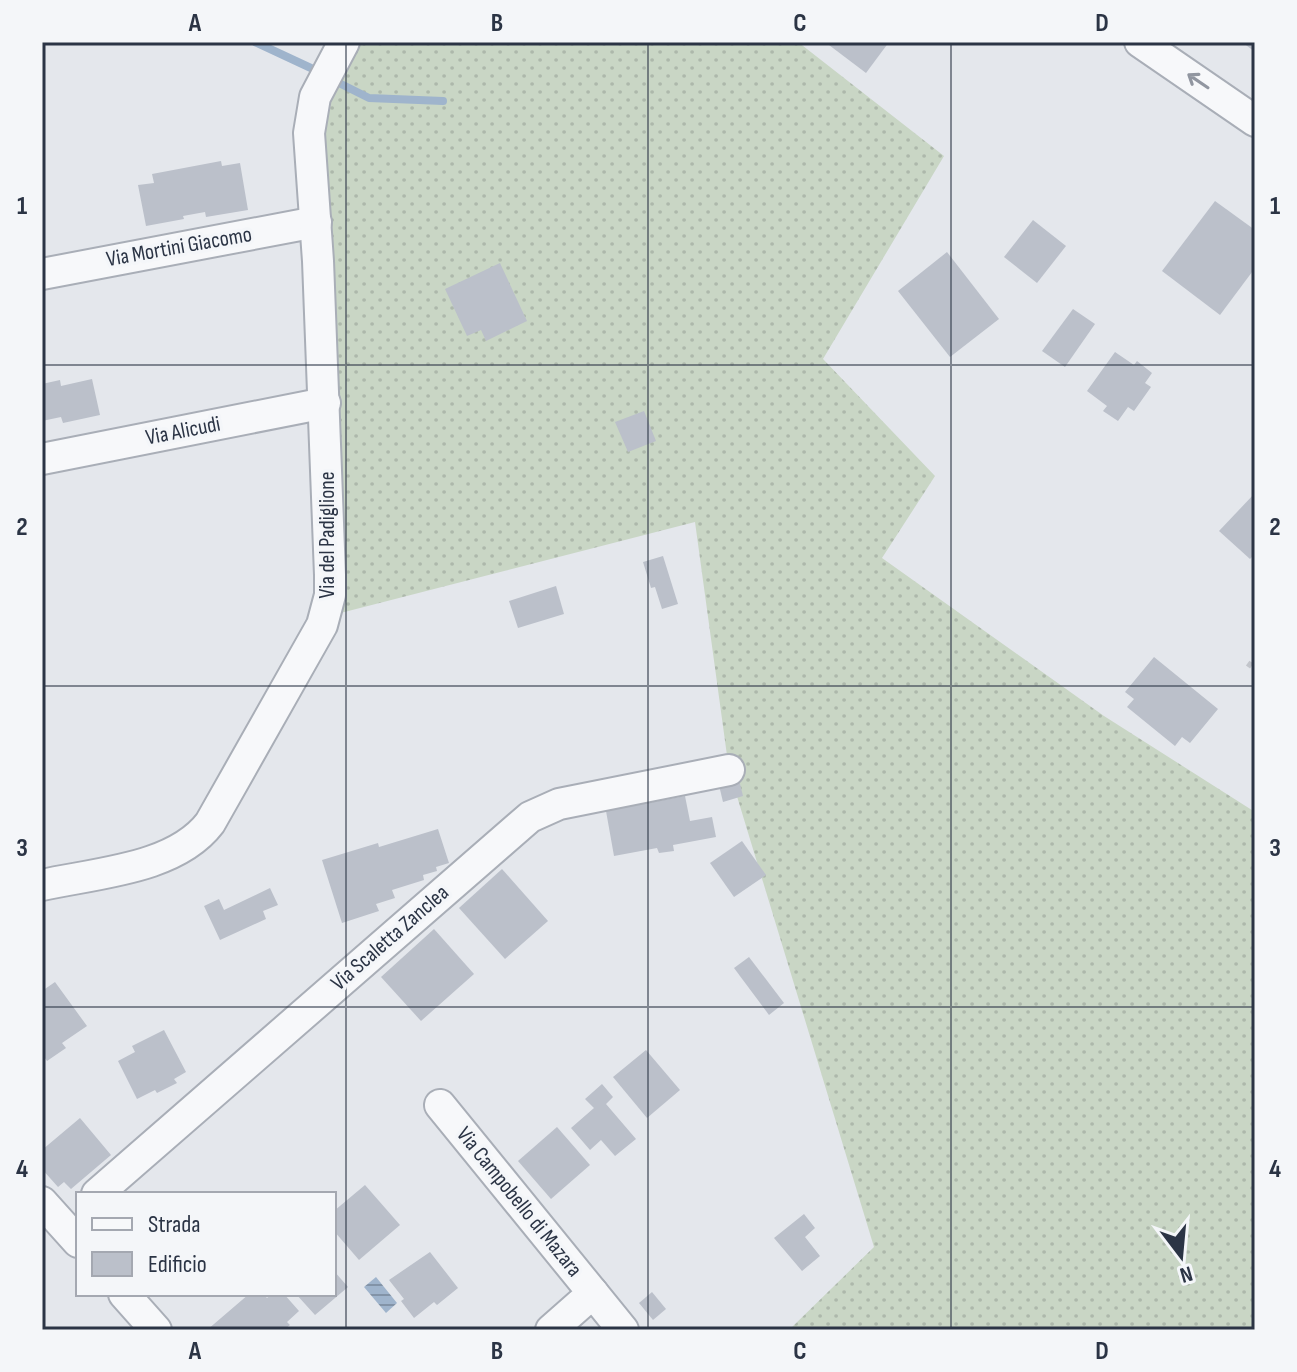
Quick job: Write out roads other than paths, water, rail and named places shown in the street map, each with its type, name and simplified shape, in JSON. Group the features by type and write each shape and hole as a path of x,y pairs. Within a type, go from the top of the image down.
{"street":[{"name":"Via del Padiglione","path":"42,885 165,858 187,847 210,823 308,654 325,617 330,575 325,403 309,143 310,121 320,85 344,42"},
{"path":"1140,42 1255,121"},
{"name":"Via Mortini Giacomo","path":"42,274 316,222"},
{"name":"Via Alicudi","path":"42,459 325,403"},
{"name":"Via Scaletta Zanclea","path":"99,1192 530,817 568,802 729,770"},
{"name":"Via Campobello di Mazara","path":"440,1105 593,1293 551,1330"},
{"path":"593,1293 623,1330"},
{"path":"126,1296 156,1330"}],"water":[{"path":"376,1277 397,1303 386,1313 364,1287"}],"waterway":[{"path":"255,42 313,69"},
{"path":"335,81 369,98 443,101"}]}
